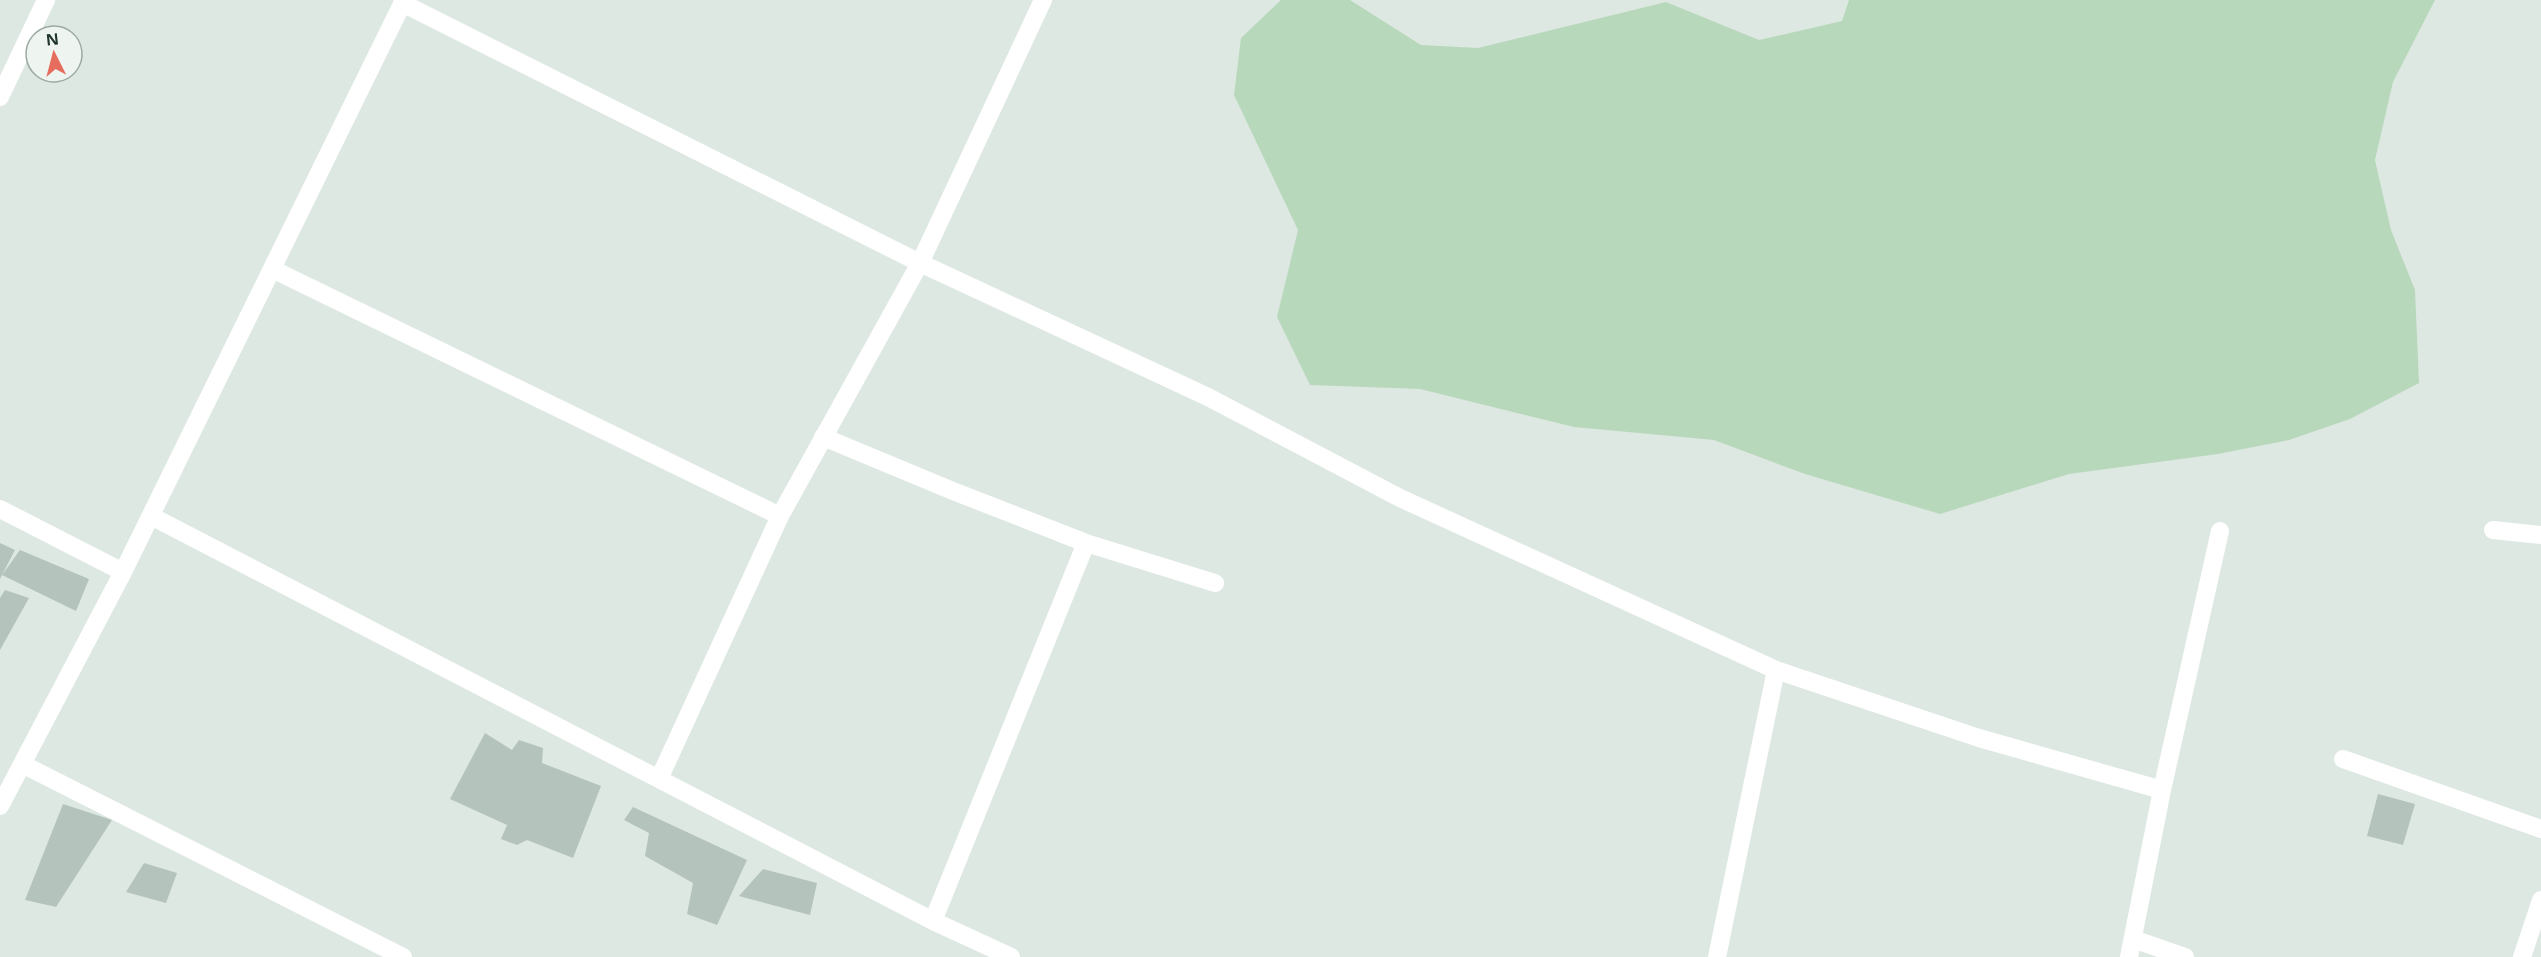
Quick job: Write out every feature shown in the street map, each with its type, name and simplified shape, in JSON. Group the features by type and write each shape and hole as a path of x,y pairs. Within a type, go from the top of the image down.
{"street":[{"path":"0,97 46,0"},
{"path":"659,778 780,516 920,263 1043,0"},
{"path":"0,806 123,572 403,2 920,263 1208,397 1400,498 1776,670 1979,738 2162,790"},
{"path":"272,269 780,516"},
{"path":"823,437 1086,543 1215,583"},
{"path":"0,509 123,572"},
{"path":"151,516 933,921 1011,957"},
{"path":"2493,530 2541,535"},
{"path":"2185,957 2131,948 2162,790 2220,531"},
{"path":"933,921 1086,543"},
{"path":"1718,957 1776,670"},
{"path":"2343,759 2541,828"},
{"path":"22,764 403,957"},
{"path":"2522,957 2541,900"}],"green space":[{"path":"1281,0 1350,0 1421,45 1478,48 1666,2 1759,40 1842,21 1849,0 2435,0 2393,82 2375,160 2391,230 2415,290 2419,383 2350,419 2289,440 2218,454 2069,474 1940,514 1805,474 1714,440 1574,427 1420,389 1310,385 1277,317 1298,230 1234,95 1241,38"}],"building":[{"path":"0,543 15,550 0,579"},
{"path":"20,550 89,579 76,611 2,575"},
{"path":"5,590 29,598 0,650 0,598"},
{"path":"485,733 512,750 519,740 543,748 542,763 601,786 573,858 527,840 517,845 501,839 507,825 450,799"},
{"path":"2378,794 2415,804 2403,845 2367,836"},
{"path":"63,804 112,820 56,907 25,900"},
{"path":"633,807 747,860 717,925 687,914 693,883 645,856 649,833 624,820"},
{"path":"144,863 177,873 166,903 126,892"},
{"path":"763,869 817,883 810,915 739,896"}]}
